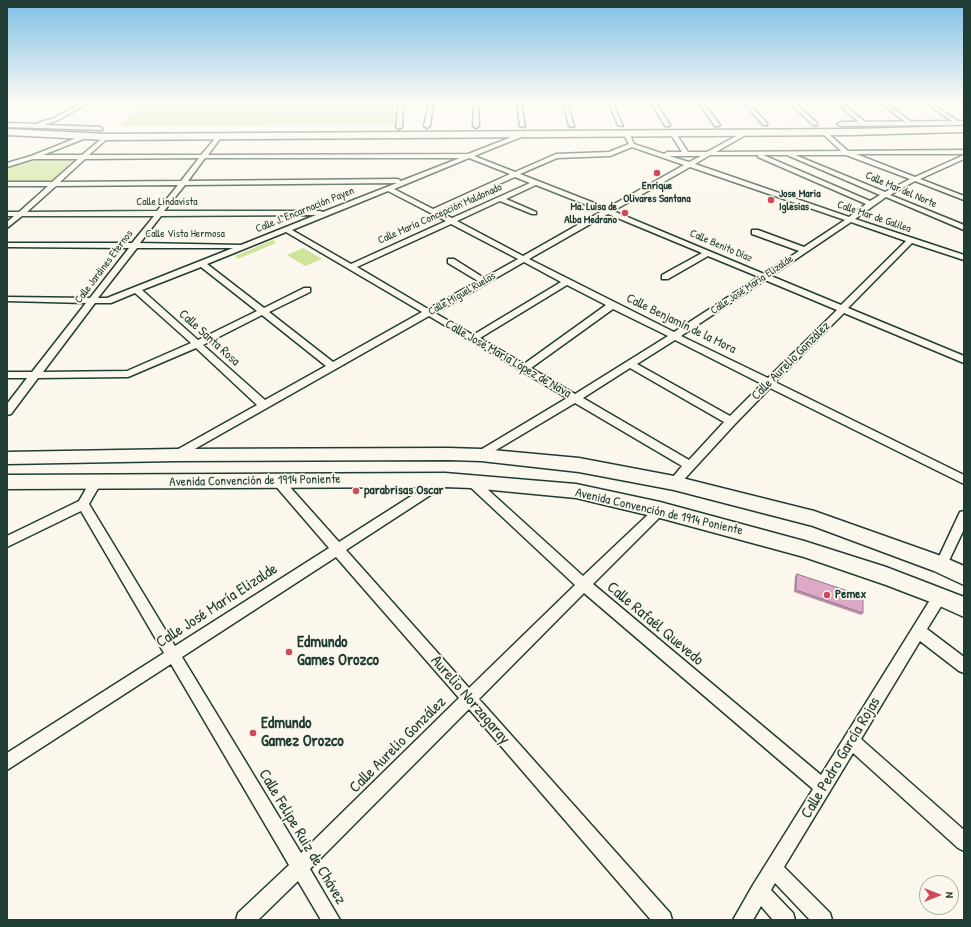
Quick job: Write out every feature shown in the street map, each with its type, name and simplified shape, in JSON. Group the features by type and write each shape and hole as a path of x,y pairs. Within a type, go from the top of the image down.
{"main road":[{"name":"Avenida Convención de 1914 Poniente","path":"7,458 177,455 442,454 481,455 579,465 674,483 814,518 940,565 964,576"},
{"name":"Avenida Convención de 1914 Poniente","path":"7,482 95,483 277,480 445,480 471,481 576,492 660,510 804,549 940,596 964,607"}],"street":[{"path":"7,165 33,158 64,145"},
{"path":"7,226 97,145"},
{"name":"Calle Jardines Eternos","path":"7,411 212,145"},
{"name":"Calle J. Encarnación Payen","path":"7,299 108,301 468,156 491,145"},
{"path":"433,211 556,156 610,154 631,145"},
{"name":"Calle Mar de Galilea","path":"633,145 964,258"},
{"path":"681,145 686,154"},
{"name":"Calle Miguel Ruelas","path":"177,455 723,145"},
{"path":"839,145 847,153 964,198"},
{"path":"658,154 964,152"},
{"path":"755,153 869,203"},
{"name":"Calle Mar del Norte","path":"786,153 964,228"},
{"path":"33,158 468,156"},
{"name":"Calle Benito Díaz","path":"468,156 537,182 708,252 842,310 964,360"},
{"name":"Calle José María Elizalde","path":"481,455 630,365 765,277 849,220 869,203 913,179 964,157"},
{"path":"7,184 405,181"},
{"name":"Calle María Concepción Maldonado","path":"351,267 537,182"},
{"name":"Calle Benjamín de la Mora","path":"388,188 452,221 522,260 964,480"},
{"path":"501,199 534,213"},
{"name":"Calle Lindavista","path":"7,214 326,213"},
{"name":"Calle José María López de Nava","path":"286,229 689,465"},
{"path":"755,232 804,250"},
{"name":"Calle Aurelio González","path":"674,483 689,465 769,382 910,240"},
{"name":"Calle Vista Hermosa","path":"7,245 244,246"},
{"path":"665,277 708,252"},
{"path":"451,261 484,281"},
{"path":"202,263 333,367"},
{"path":"474,338 566,282"},
{"name":"Calle Santa Rosa","path":"136,289 264,406"},
{"path":"7,375 128,374 197,344 307,290"},
{"path":"524,368 612,305"},
{"path":"630,365 731,422"},
{"name":"Aurelio Norzagaray","path":"277,480 663,920"},
{"name":"Calle José María Elizalde","path":"7,762 445,480"},
{"name":"Calle Rafaél Quevedo","path":"471,481 583,584 823,787"},
{"path":"7,542 83,504 95,483"},
{"name":"Calle Felipe Ruiz de Chávez","path":"83,504 331,920"},
{"name":"Calle Aurelio González","path":"245,920 300,868 470,700 583,584 660,510"},
{"path":"940,565 964,516"},
{"name":"Calle Pedro García Rojas","path":"742,920 940,596"},
{"path":"918,632 964,666"},
{"path":"851,741 964,842"},
{"path":"773,868 823,920"},
{"path":"759,891 786,920"}],"green space":[{"path":"33,159 80,159 53,182 7,182 7,167"},
{"path":"273,240 276,243 238,259 235,256"},
{"path":"303,248 322,259 305,266 287,255"}],"building":[{"name":"Pemex","path":"797,574 863,596 863,613 796,590"}],"place":[{"name":"Enrique Olivares Santana","path":"657,173"},
{"name":"Jose Maria Iglesias","path":"771,200"},
{"name":"Ma. Luisa de Alba Medrano","path":"625,213"},
{"name":"parabrisas Oscar","path":"356,491"},
{"name":"Pemex","path":"827,595"},
{"name":"Edmundo Games Orozco","path":"289,652"},
{"name":"Edmundo Gamez Orozco","path":"253,733"}]}
